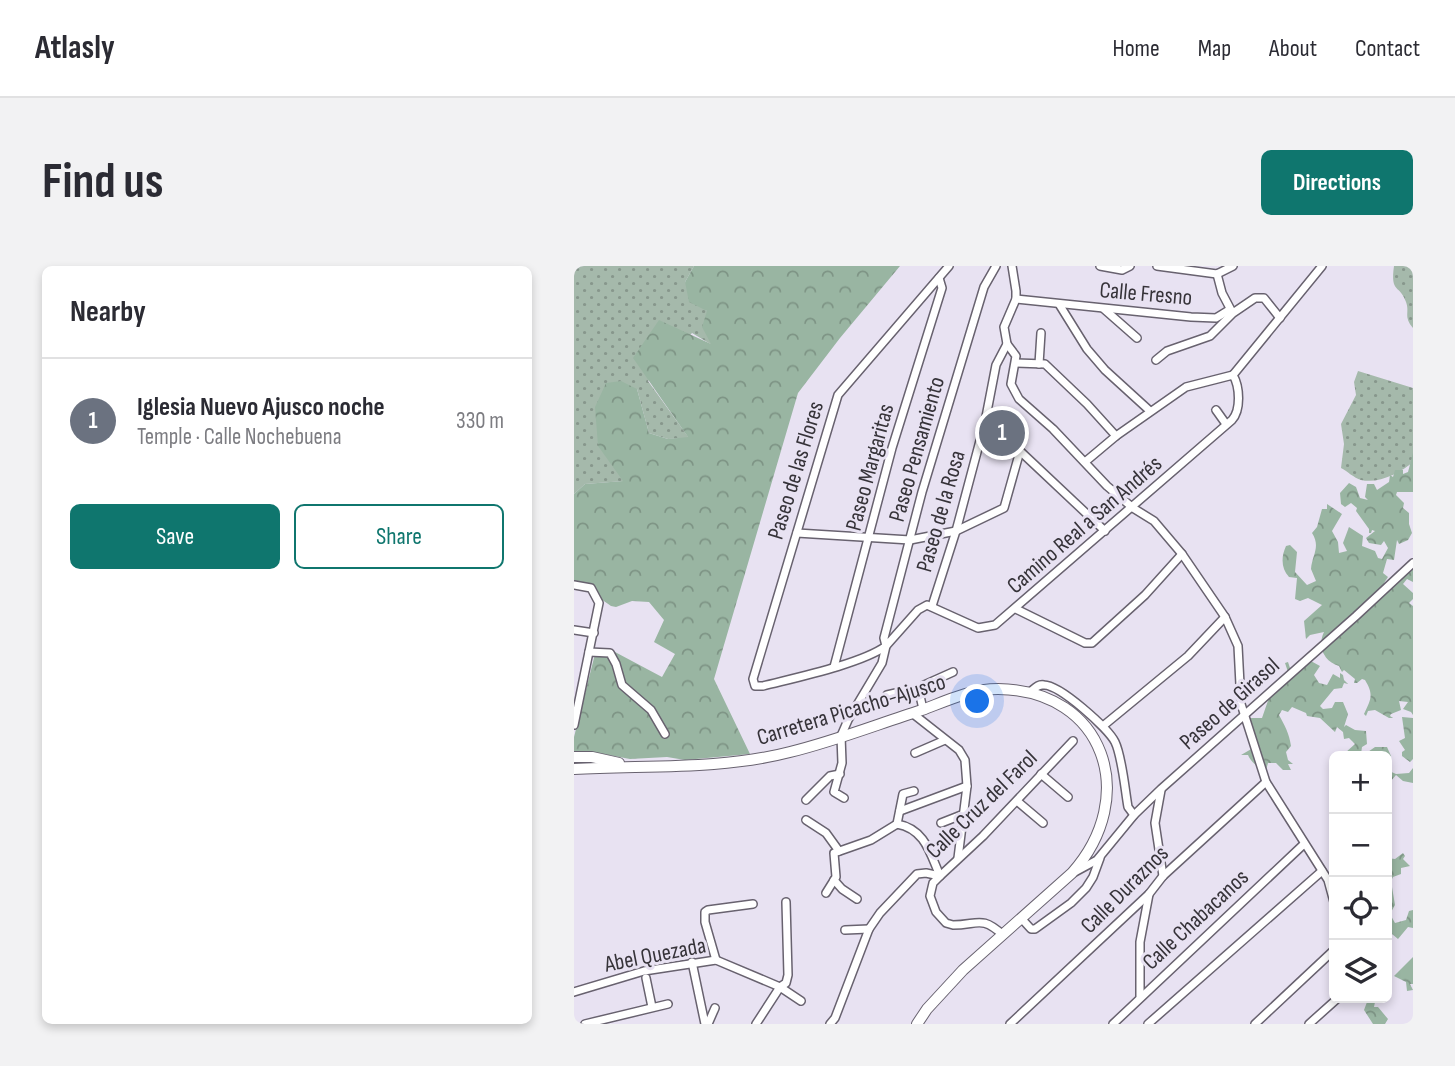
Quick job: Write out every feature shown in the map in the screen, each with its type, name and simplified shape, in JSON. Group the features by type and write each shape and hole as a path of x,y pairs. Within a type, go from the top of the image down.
{"main road":[{"name":"Carretera Picacho-Ajusco","path":"574,769 756,759 794,751 986,690 1030,692 1052,699 1077,718 1096,744 1104,763 1108,797 1104,820 1092,848 1072,873 963,970 927,1009 917,1024"},
{"path":"574,757 592,757 630,766"}],"street":[{"name":"Paseo de las Flores","path":"834,667 762,687 755,686 753,679 838,395 949,266"},
{"name":"Paseo Pensamiento","path":"886,646 884,638 961,360 984,287 996,266"},
{"name":"Paseo de la Rosa","path":"932,606 956,531 985,422 996,365 1007,344 1004,327 1016,299 1012,266"},
{"path":"1100,266 1122,270 1130,266"},
{"path":"1157,266 1217,274 1233,266"},
{"path":"1085,462 1116,436 1186,387 1233,375 1322,266"},
{"path":"1217,274 1231,311"},
{"name":"Paseo Margaritas","path":"834,667 892,449 942,288 939,278"},
{"path":"1156,360 1167,351 1210,336 1231,311 1259,296 1264,298 1280,318"},
{"name":"Calle Fresno","path":"1016,299 1216,317 1231,311"},
{"path":"1059,304 1087,349 1105,370 1150,411"},
{"path":"1104,309 1138,338"},
{"path":"1039,364 1041,332"},
{"path":"1007,344 1016,356 1011,384 1013,392 1133,508 1154,522 1182,554 1225,617 1238,646 1240,695 1244,715 1266,782 1329,884"},
{"path":"1016,363 1039,364 1051,369 1116,436"},
{"name":"Camino Real a San Andrés","path":"932,606 966,623 986,628 995,625 1016,609 1236,416 1236,381 1233,375"},
{"path":"1216,411 1226,424"},
{"path":"985,422 1105,531"},
{"path":"797,533 910,540 956,531 1004,508 1020,451"},
{"path":"1016,609 1085,643 1092,643 1145,595 1182,554"},
{"name":"Paseo de Girasol","path":"1072,873 1091,864 1102,854 1134,815 1161,789 1413,562"},
{"path":"574,585 591,588 596,594 598,611 574,725"},
{"path":"834,667 878,652 918,610 923,606 932,606"},
{"path":"1103,726 1188,656 1225,617"},
{"path":"574,630 594,633"},
{"path":"844,798 834,792 840,774 841,736 882,663 886,646"},
{"path":"589,652 610,653 617,664 622,685 651,710 665,734"},
{"path":"923,709 920,696 924,685 953,672"},
{"path":"1030,692 1037,686 1048,685 1081,706 1103,726 1116,743 1128,807 1134,815"},
{"path":"887,695 909,690 920,696"},
{"path":"912,713 959,750 965,760 967,786 958,859"},
{"path":"915,753 945,740"},
{"name":"Calle Cruz del Farol","path":"830,1024 835,1018 869,929 911,878 926,873 940,876 1017,801 1073,741"},
{"path":"806,800 830,776 840,774"},
{"path":"1041,774 1068,797"},
{"name":"Calle Duraznos","path":"1010,1024 1149,894 1163,876 1266,782"},
{"path":"900,811 967,786"},
{"path":"1161,789 1155,823 1163,876"},
{"path":"826,893 836,877 833,856 839,851 871,840 897,824 903,794 914,791"},
{"path":"1017,801 1043,824"},
{"path":"941,823 964,814"},
{"path":"806,820 826,833 839,851"},
{"path":"897,824 914,829 924,839 940,876 933,883 930,895 941,918 953,925 974,921 987,922 1003,935"},
{"name":"Calle Chabacanos","path":"1113,1024 1304,844"},
{"path":"1021,918 1035,929 1071,903 1093,877 1102,854"},
{"path":"1148,1024 1322,871"},
{"path":"834,880 857,899"},
{"path":"1140,996 1140,942 1149,894"},
{"path":"757,1024 780,987 786,983 788,975 786,902"},
{"path":"716,960 705,922 705,912 753,904"},
{"path":"845,930 869,929"},
{"path":"1255,1024 1329,955"},
{"name":"Abel Quezada","path":"574,992 644,971 716,960 780,987 801,1001"},
{"path":"692,962 706,1024"},
{"path":"646,978 652,1007"},
{"path":"1309,1024 1332,1003"},
{"path":"585,1024 605,1022 668,1004"},
{"path":"706,1024 715,1008"}],"green space":[{"path":"574,266 694,266 685,282 707,311 712,345 692,333 648,381 689,438 668,439 649,433 637,389 624,481 585,484 574,494"},
{"path":"694,266 900,266 798,393 714,679 750,754 685,760 667,757 630,759 587,751 574,753 574,737 595,654 615,652 662,677 675,654 654,642 664,620 649,602 632,601 616,607 611,606 601,599 596,590 574,583 574,494 585,484 623,481 598,446 595,407 606,383 621,381 637,389 649,433 668,439 688,437 633,358 659,320 711,344 702,327 707,311 689,302 685,282"},
{"path":"1394,266 1413,266 1413,328 1407,317 1404,296 1394,285"},
{"path":"1358,371 1413,388 1413,462 1396,474 1382,479 1361,480 1341,468 1344,444 1341,424 1356,395 1354,382"},
{"path":"1413,453 1413,492 1397,492 1396,495 1409,513 1412,533 1408,540 1399,544 1397,540 1394,560 1387,559 1383,573 1388,577 1384,583 1393,580 1397,584 1413,567 1413,582 1407,579 1403,584 1413,593 1413,599 1409,603 1413,606 1413,715 1403,709 1408,702 1399,701 1401,710 1391,714 1393,718 1375,710 1368,711 1366,716 1364,714 1370,701 1370,690 1365,680 1354,683 1355,679 1329,661 1323,653 1321,643 1324,632 1310,635 1306,639 1304,621 1322,605 1308,598 1300,601 1295,599 1297,578 1286,574 1283,554 1286,546 1290,545 1297,552 1295,572 1307,585 1316,581 1311,569 1316,547 1312,533 1317,527 1322,509 1327,509 1327,504 1342,514 1332,531 1338,542 1339,553 1347,551 1343,543 1349,527 1363,536 1362,546 1375,551 1378,558 1382,559 1388,548 1384,541 1381,545 1369,543 1366,538 1375,531 1369,533 1356,511 1357,508 1351,503 1345,507 1341,504 1340,493 1349,483 1356,487 1360,498 1368,500 1365,497 1367,484 1374,484 1377,490 1389,482 1390,475 1393,477 1395,470 1403,470 1403,474 1408,472"},
{"path":"1301,660 1309,660 1320,666 1314,675 1319,683 1327,685 1333,674 1340,678 1340,673 1343,675 1348,684 1344,683 1342,688 1334,689 1320,706 1323,709 1332,708 1335,702 1343,702 1348,714 1344,727 1346,725 1355,730 1366,731 1367,744 1361,751 1347,751 1355,744 1349,738 1344,739 1343,732 1337,727 1335,732 1320,718 1307,716 1292,707 1288,712 1282,710 1279,715 1290,741 1291,746 1286,752 1288,760 1293,764 1288,764 1291,770 1283,770 1276,763 1268,763 1266,770 1256,765 1248,755 1241,755 1253,748 1246,718 1262,718 1273,686 1288,672 1285,663 1288,662 1290,668 1297,666"},
{"path":"1402,717 1413,718 1413,759 1410,762 1402,756 1405,750 1399,741 1405,738"},
{"path":"1375,747 1387,747 1389,751 1369,751"},
{"path":"1413,768 1413,783 1403,781 1396,775 1392,780 1392,772 1409,773"},
{"path":"1403,853 1403,859 1410,866 1401,868 1401,874 1392,879 1392,859"},
{"path":"1392,887 1395,905 1392,910"},
{"path":"1413,910 1413,928 1408,927 1398,939 1392,934 1392,918 1395,923 1406,920 1409,911"},
{"path":"1413,957 1413,984 1410,984 1413,990 1407,991 1406,982 1394,976"},
{"path":"1367,1003 1375,1003 1374,1007 1378,1007 1388,1019 1385,1024 1373,1024 1364,1010"}],"place":[{"name":"Iglesia Nuevo Ajusco noche","path":"1002,433"}]}
